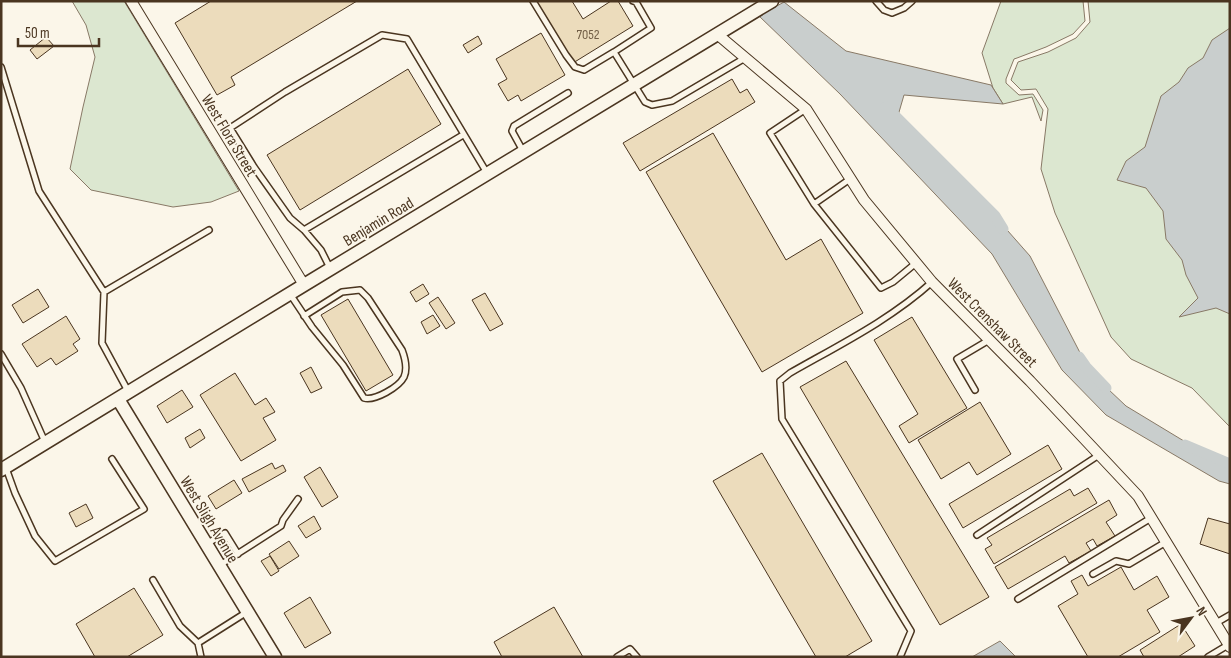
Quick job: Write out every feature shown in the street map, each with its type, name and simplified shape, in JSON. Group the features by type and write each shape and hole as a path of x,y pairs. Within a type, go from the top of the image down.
{"street":[{"name":"West Flora Street","path":"131,1 304,285"},
{"name":"Benjamin Road","path":"4,469 330,268 772,1"},
{"name":"West Crenshaw Street","path":"716,34 806,109 864,200 932,282 1138,496 1229,646"},
{"name":"West Sligh Avenue","path":"123,395 206,544 274,657"}],"lane":[{"path":"533,1 566,56 575,68 584,70 652,28 636,2 633,1"},
{"path":"876,1 884,10 892,13 904,8 912,1"},
{"path":"330,268 320,250 304,230 290,218 254,167 230,128 353,50 382,35 407,39 487,174"},
{"path":"614,52 633,85 645,102 652,106 672,101 745,58"},
{"path":"1,67 40,191 104,292 102,343 123,395"},
{"path":"523,151 512,132 514,126 568,93"},
{"path":"806,109 770,133 814,204 881,288 893,282 916,263"},
{"path":"304,230 463,135"},
{"path":"814,204 850,178"},
{"path":"104,292 209,230"},
{"path":"900,657 911,631 782,419 780,381 790,373 902,307 932,282"},
{"path":"290,293 304,316 343,365 364,398 374,398 388,392 403,379 406,371 402,350 368,298 360,290 342,292 304,316"},
{"path":"975,390 957,359 989,340"},
{"path":"1,354 22,388 46,443"},
{"path":"977,535 1100,455"},
{"path":"4,469 34,536 55,561 144,509 112,459"},
{"path":"219,566 281,526 283,520 298,499"},
{"path":"1018,599 1151,517"},
{"path":"206,544 225,533 238,554"},
{"path":"1093,574 1116,562 1129,564 1166,542"},
{"path":"153,580 180,626 198,643 201,657"},
{"path":"198,643 247,612"},
{"path":"1215,623 1230,615"},
{"path":"1208,657 1229,646"},
{"path":"617,657 630,649 637,657"}],"green space":[{"path":"72,1 124,1 239,191 211,202 173,207 91,190 70,169 95,57 86,25"},
{"path":"1001,1 1083,1 1085,21 1073,34 1014,59 1006,79 1006,83 1019,95 1033,94 1043,110 1041,121 1032,97 1003,104 993,88 982,53"},
{"path":"1088,1 1230,1 1230,427 1192,388 1131,359 1111,337 1055,213 1041,169 1048,109 1036,89 1021,90 1011,80 1018,62 1048,52 1076,38 1090,22"}],"shaded area":[{"path":"784,2 846,51 991,85 1003,104 904,95 897,119 1000,222 1030,256 1090,372 1126,406 1212,458 1230,466 1230,484 1219,481 1106,415 1062,370 992,254 840,94 759,16"},
{"path":"1230,28 1230,314 1216,308 1179,317 1198,298 1186,275 1182,260 1166,239 1163,211 1146,188 1117,180 1126,161 1145,147 1161,96 1179,82 1188,68 1203,58 1212,40"},
{"path":"1000,641 1016,657 972,657"}],"building":[{"path":"211,1 357,1 231,77 235,85 217,95 175,23"},
{"path":"535,1 572,1 583,19 611,1 618,1 633,26 573,63"},
{"path":"541,33 565,75 521,101 518,95 508,101 498,84 507,79 496,59"},
{"path":"478,36 482,44 468,53 463,45"},
{"path":"46,37 54,46 37,59 30,50"},
{"path":"408,69 441,124 300,210 267,155"},
{"path":"732,79 740,93 747,89 755,102 640,171 623,143"},
{"path":"713,133 786,260 821,239 863,313 762,372 646,172"},
{"path":"423,284 429,294 416,302 410,292"},
{"path":"38,289 49,307 23,323 12,305"},
{"path":"485,293 503,324 490,331 472,300"},
{"path":"438,297 455,323 446,329 429,303"},
{"path":"348,299 393,375 366,391 321,315"},
{"path":"433,315 440,326 427,334 421,322"},
{"path":"66,316 80,339 73,344 78,351 56,365 51,358 37,367 22,344"},
{"path":"912,317 967,408 909,443 899,426 918,414 874,340"},
{"path":"846,361 989,597 940,625 800,387"},
{"path":"311,367 322,388 311,393 300,373"},
{"path":"235,373 255,405 266,398 275,412 263,418 276,440 241,461 200,395"},
{"path":"182,390 193,407 167,423 157,406"},
{"path":"980,402 1011,454 977,475 969,462 941,479 918,440"},
{"path":"200,429 205,438 190,448 185,438"},
{"path":"1048,445 1062,469 963,528 949,504"},
{"path":"762,453 872,641 845,657 816,657 713,481"},
{"path":"272,463 275,469 283,465 286,471 249,492 242,479"},
{"path":"320,467 338,497 322,507 304,477"},
{"path":"234,480 242,493 216,509 208,496"},
{"path":"1088,488 1097,503 994,564 985,549 992,545 987,538 1070,489 1074,496"},
{"path":"1109,500 1117,515 1106,522 1115,536 1097,546 1093,539 1086,543 1091,551 1069,563 1065,556 1008,589 995,567"},
{"path":"86,504 93,518 76,527 69,513"},
{"path":"314,516 321,529 306,538 298,526"},
{"path":"1208,518 1230,524 1230,554 1200,544"},
{"path":"289,541 299,556 279,569 269,554"},
{"path":"270,556 279,571 271,576 261,561"},
{"path":"1121,567 1134,590 1157,576 1169,597 1147,610 1160,632 1118,657 1088,657 1058,606 1078,594 1071,581 1082,575 1088,586"},
{"path":"134,588 163,635 127,657 95,657 76,624"},
{"path":"310,597 331,633 305,648 284,613"},
{"path":"554,607 583,657 502,657 494,642"},
{"path":"1181,624 1195,646 1178,657 1144,657 1140,650"}],"waterway":[{"path":"886,107 995,216 1003,229"},
{"path":"1079,357 1106,388"},
{"path":"1185,445 1230,464"}]}
